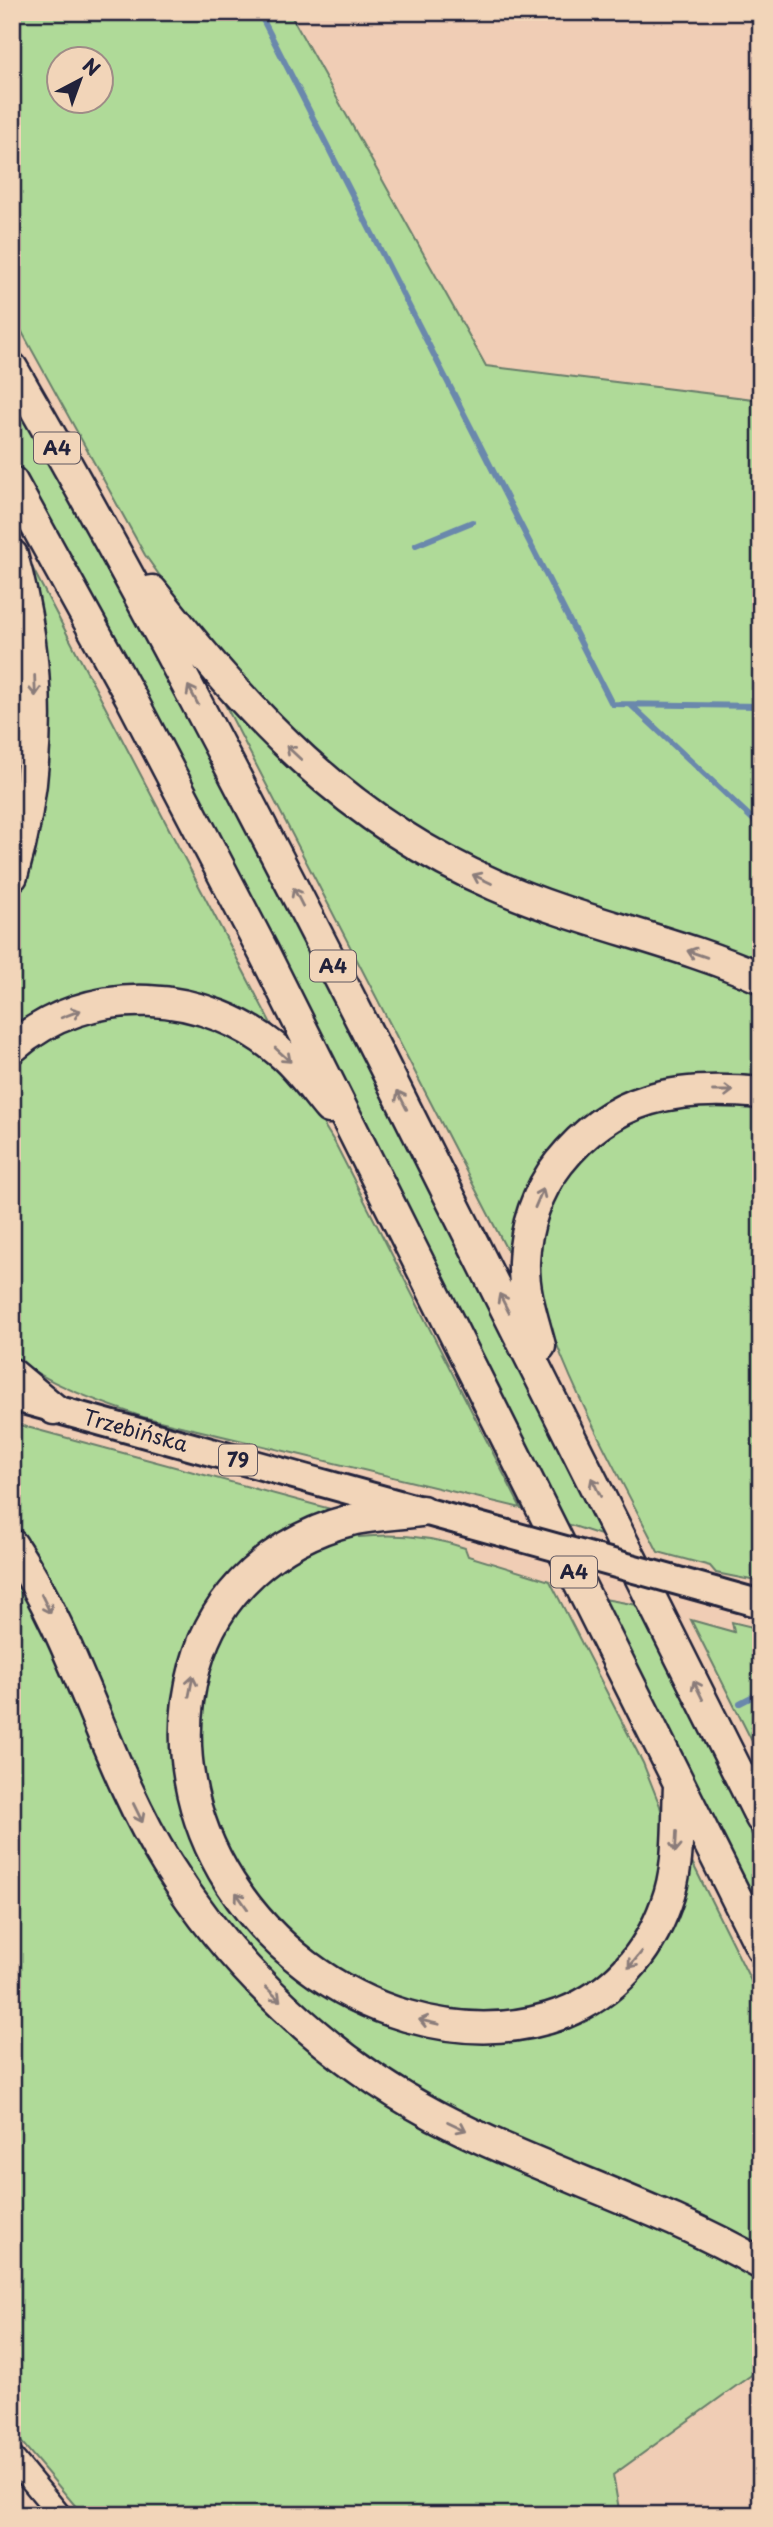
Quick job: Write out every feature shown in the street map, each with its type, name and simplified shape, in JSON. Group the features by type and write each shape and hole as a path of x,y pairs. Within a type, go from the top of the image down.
{"highway":[{"name":"A4","path":"12,368 102,528 247,798 761,1818"},
{"name":"A4","path":"12,482 195,819 365,1151 761,1947"},
{"path":"102,528 208,662 252,711 330,785 396,832 441,859 496,886 761,978"},
{"path":"12,555 24,605 35,686 35,741 30,789 12,876"},
{"path":"12,1048 58,1019 104,1004 125,1000 153,1001 178,1003 200,1009 244,1028 282,1054 365,1151"},
{"path":"556,1408 531,1313 524,1264 531,1218 545,1184 584,1135 625,1108 645,1100 695,1092 761,1093"},
{"path":"12,1374 54,1409"},
{"path":"422,1511 354,1519 331,1526 302,1538 270,1558 247,1576 227,1598 199,1651 186,1711 189,1775 195,1803 203,1828 226,1875 253,1916 270,1935 326,1980 363,2000 421,2020 447,2026 477,2028 528,2024 551,2017 601,1993 621,1977 645,1949 668,1901 673,1878 679,1782"},
{"path":"12,1545 47,1604 124,1784 166,1864 222,1941 302,2023 395,2093 435,2115 686,2225 761,2264"}],"main road":[{"name":"Trzebińska","path":"12,1397 761,1604"}],"street":[{"path":"12,2457 60,2515"}],"green space":[{"path":"12,12 289,12 486,366 761,400 761,965 515,880 420,833 298,741 197,628 145,555 17,323 12,304"},
{"path":"12,394 158,657 406,1140 604,1536 564,1523 145,701 12,461"},
{"path":"33,569 278,1037 201,996 12,1034 12,904 18,887"},
{"path":"12,596 24,690 12,831"},
{"path":"217,689 336,803 761,989 761,1081 619,1098 510,1256"},
{"path":"126,1012 193,1018 262,1051 303,1091 335,1143 521,1508 143,1417 58,1384 12,1356 12,1063 32,1046 59,1030"},
{"path":"714,1105 761,1107 761,1582 716,1573 710,1566 658,1552 565,1365 548,1321 537,1278 540,1240 548,1210 570,1171 595,1145 641,1118"},
{"path":"12,1423 338,1511 263,1546 232,1570 219,1585 198,1620 179,1676 205,1856 387,2019 597,2008 686,1850 761,2001 761,2254 527,2148 377,2068 266,1976 171,1855 12,1532"},
{"path":"358,1529 359,1537 413,1536 452,1544 465,1548 468,1556 550,1581 643,1763 665,1825 665,1849 656,1903 620,1963 563,2003 470,2018 368,1991 296,1944 229,1860 198,1767 197,1699 220,1629 276,1566"},
{"path":"12,1563 96,1749 294,2031 761,2278 761,2368 613,2475 620,2515 83,2515 12,2431"},
{"path":"604,1599 637,1605 761,1853 761,1915"},
{"path":"691,1620 734,1632 732,1622 761,1629 761,1759"}],"waterway":[{"path":"259,12 612,704 761,706"},
{"path":"416,545 472,522"},
{"path":"631,705 761,827"},
{"path":"740,1703 761,1692"}]}
